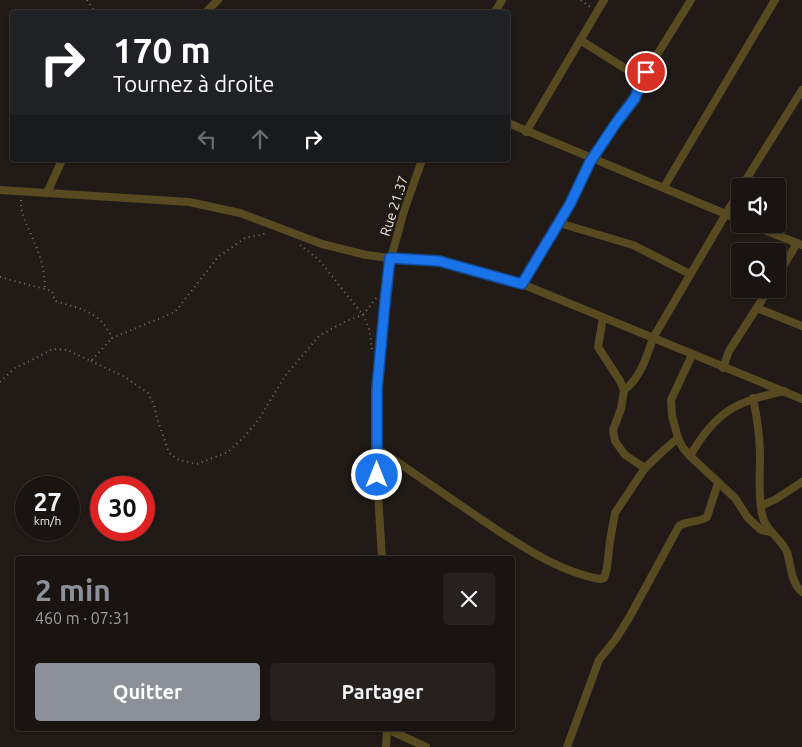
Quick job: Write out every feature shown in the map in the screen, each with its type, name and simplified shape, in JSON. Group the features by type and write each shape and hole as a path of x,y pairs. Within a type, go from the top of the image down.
{"street":[{"path":"208,10 218,0"},
{"path":"526,132 604,0"},
{"path":"522,284 570,204 592,158 635,98 642,79 691,0"},
{"path":"664,187 775,0"},
{"path":"580,40 642,79"},
{"path":"747,178 802,90"},
{"path":"510,124 731,216"},
{"path":"47,193 61,162"},
{"name":"Rue 21.37","path":"382,556 377,448 377,389 387,285 390,258 421,162"},
{"path":"0,190 189,202 240,212 322,244 366,255 439,261 522,284 802,399"},
{"path":"624,390 629,387 641,368 648,355 653,338 731,204"},
{"path":"559,223 633,245 690,274"},
{"path":"772,233 800,244 786,264"},
{"path":"723,368 729,351 763,298"},
{"path":"757,308 802,326"},
{"path":"603,318 598,347 624,390 621,409 613,430 616,441 624,455 645,468"},
{"path":"692,355 671,400 672,416 678,438 690,456 735,498 748,518 761,530 770,532"},
{"path":"690,456 714,422 739,404 753,398 784,391"},
{"path":"753,398 757,415 761,506 764,522 770,532 784,546 792,572 802,592"},
{"path":"377,448 513,540 544,558 601,579 604,578 607,568 615,513 645,468 678,438"},
{"path":"761,506 776,499 802,482"},
{"path":"567,747 599,660 616,640 679,526 683,523 707,517 718,483"},
{"path":"386,747 387,731"},
{"path":"391,731 426,747"}],"path":[{"path":"582,0 595,15"},
{"path":"21,192 20,208 44,271 45,290"},
{"path":"90,361 112,338 176,312 218,257 245,238 267,233 274,234"},
{"path":"297,243 319,260 364,315 369,328 373,356"},
{"path":"0,277 52,291 55,301 96,316 107,326 112,338"},
{"path":"0,382 15,368 52,348 67,350 125,377 148,393 154,405 156,418 169,453 179,460 197,464 228,452 245,436 259,419 285,376 319,336 346,321 364,315 387,285"}],"route":[{"path":"377,475 377,389 390,258 439,261 522,284 570,204 590,162 635,98 646,72"}]}
